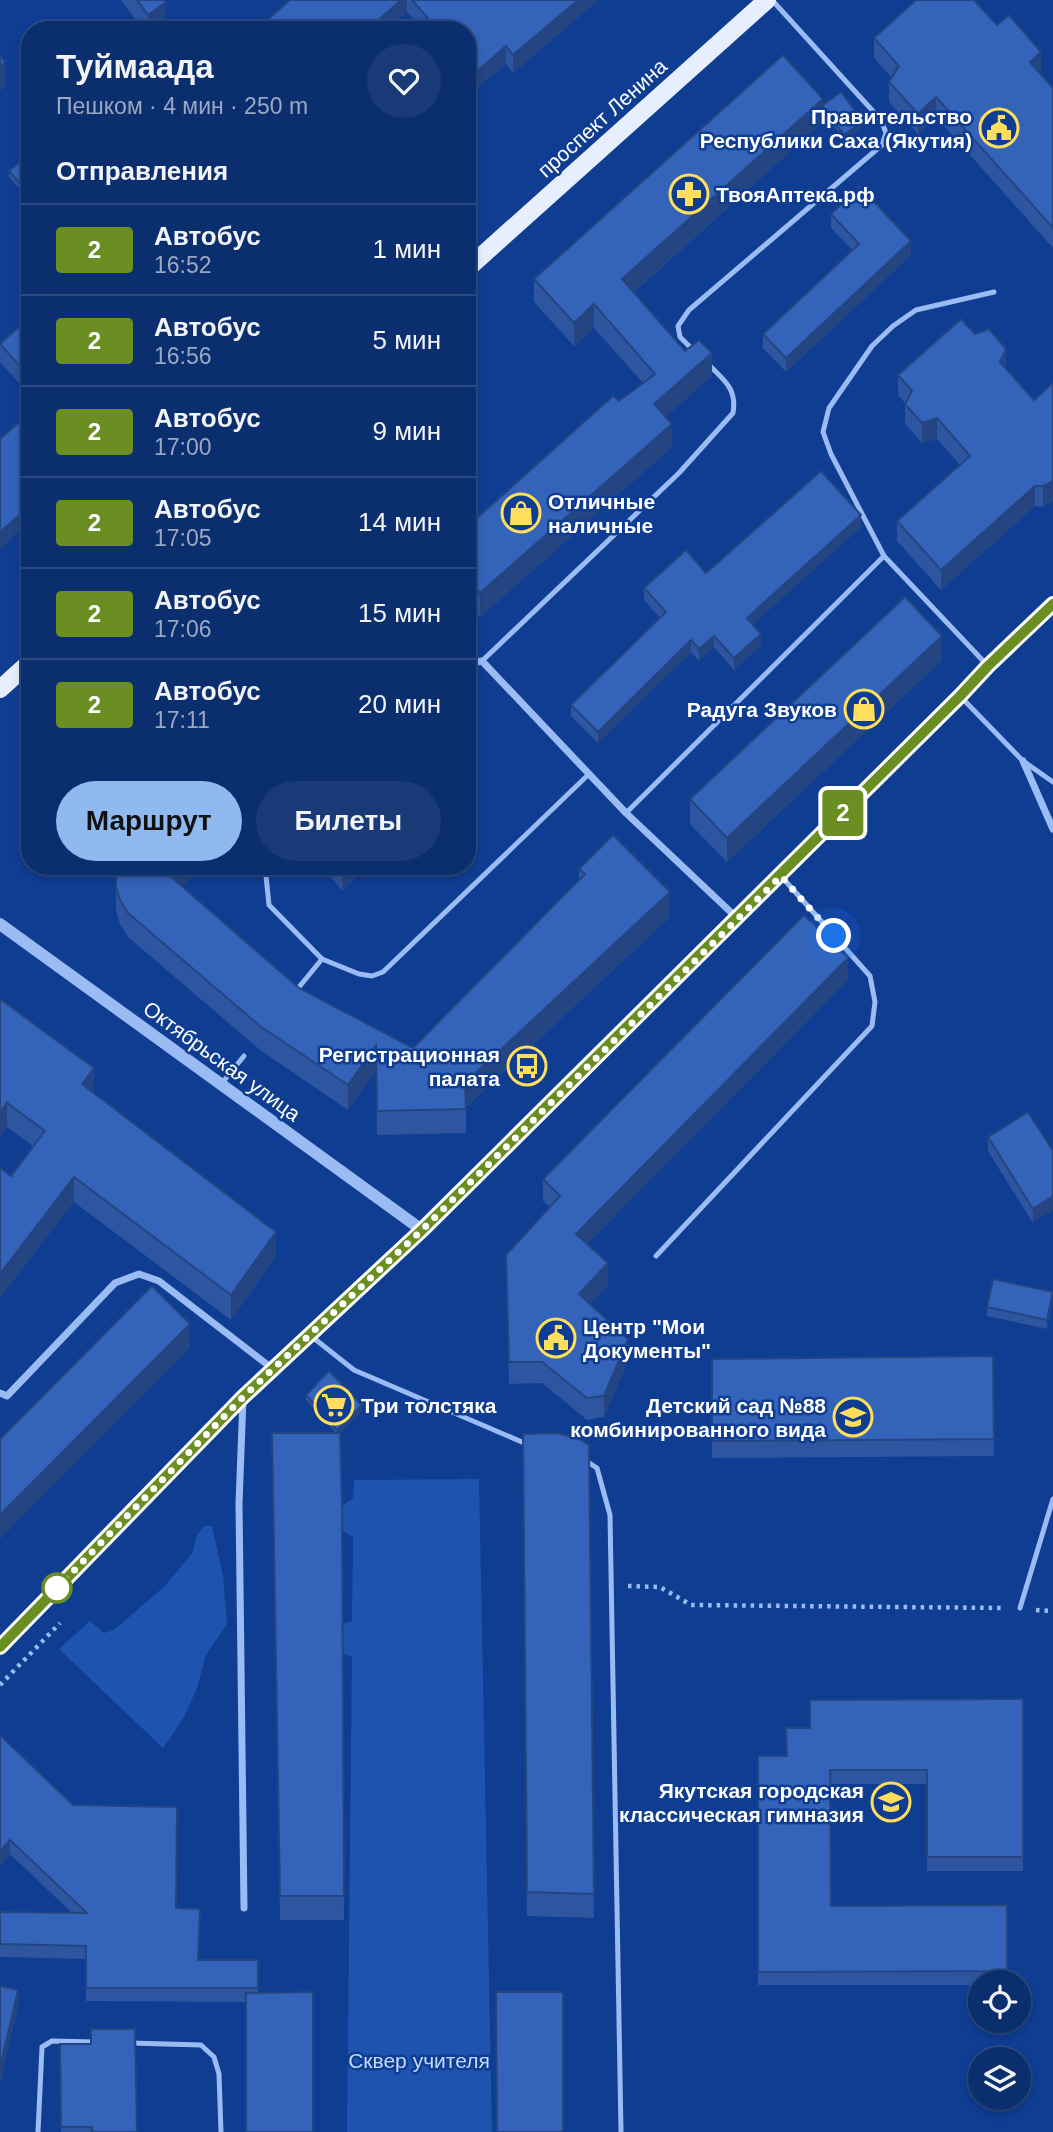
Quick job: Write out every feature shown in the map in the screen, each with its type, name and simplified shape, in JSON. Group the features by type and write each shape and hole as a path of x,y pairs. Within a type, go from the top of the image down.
{"main road":[{"name":"проспект Ленина","path":"476,261 767,0"},
{"path":"0,689 21,670"}],"street":[{"path":"0,1647 243,1397 422,1230 1053,604"},
{"path":"476,662 482,661 626,813 738,918"},
{"path":"1023,761 1053,829"},
{"name":"Октябрьская улица","path":"0,924 422,1230"},
{"path":"0,1403 4,1395 115,1283 139,1274 159,1281 273,1369"},
{"path":"243,1397 239,1504 244,1908"}],"lane":[{"path":"482,661 679,474 733,413 735,401 729,385 680,337 678,326 689,310 883,145 886,134 881,120 772,0"},
{"path":"988,666 884,556 822,432 829,408 872,346 893,326 916,310 994,292"},
{"path":"626,813 884,556"},
{"path":"960,696 1023,761 1053,782"},
{"path":"266,875 269,905 323,960 359,974 372,976 383,972 589,774"},
{"path":"656,1256 872,1026 876,1002 870,976 781,876"},
{"path":"291,998 323,960"},
{"path":"221,1084 244,1056"},
{"path":"310,1335 354,1370 533,1446"},
{"path":"581,1458 597,1468 610,1515 621,2132"},
{"path":"1020,1608 1053,1499"},
{"path":"38,2132 42,2047 52,2041 106,2042"},
{"path":"120,2043 201,2045 214,2057 219,2074 221,2132"}],"path":[{"path":"611,1585 660,1587 691,1605 1020,1608 1053,1611"},
{"path":"0,1685 60,1623"}],"green space":[{"name":"Сквер учителя","path":"479,1479 492,2132 347,2132 352,1657 340,1653 342,1624 352,1621 353,1537 342,1530 341,1512 345,1504 353,1499 354,1480"},
{"path":"204,1526 212,1526 223,1576 227,1624 206,1655 197,1688 184,1717 163,1748 59,1649 90,1621 104,1633 114,1630 166,1585 193,1552 196,1537"}],"building":[{"path":"137,0 165,0 166,2 148,15"},
{"path":"290,0 401,0 377,21 266,21"},
{"path":"412,0 578,0 513,55 506,46 476,72 476,21 430,21"},
{"name":"Правительство Республики Саха (Якутия)","path":"916,0 974,0 997,25 1009,15 1041,52 1030,62 1053,88 1053,228 936,97 918,114 889,82 899,66 874,38"},
{"path":"783,55 823,99 622,279 685,351 699,340 712,353 654,404 672,424 480,593 476,589 476,519 613,396 619,401 655,374 594,304 574,323 534,279"},
{"path":"841,92 863,121 844,135 823,107"},
{"path":"21,161 21,185 9,171"},
{"path":"860,187 911,241 786,358 763,334 859,244 831,214"},
{"path":"961,319 975,334 989,329 1006,349 1000,362 1034,400 1053,383 1053,481 1043,486 1035,486 941,570 897,521 970,456 937,418 922,423 905,404 912,391 898,375"},
{"path":"21,325 21,367 0,344"},
{"path":"21,421 21,514 0,532 0,439"},
{"path":"821,471 861,515 747,618 761,634 734,658 714,636 699,649 691,640 598,732 571,705 666,612 644,588 686,550 706,573"},
{"path":"905,597 942,636 727,838 690,799"},
{"path":"613,835 670,892 465,1083 466,1109 377,1111 376,1045 348,1085 260,1026 128,913 116,886 116,875 169,875 299,988 413,1048 585,874 579,869"},
{"path":"804,915 848,958 576,1234 608,1263 579,1294 628,1339 604,1396 587,1398 542,1362 509,1362 506,1255 560,1196 543,1179"},
{"path":"0,999 94,1068 82,1084 276,1232 231,1295 74,1177 0,1274 0,1168 11,1176 45,1131 7,1103 0,1112"},
{"path":"1028,1112 1053,1151 1053,1196 1033,1209 988,1137"},
{"path":"993,1279 1053,1292 1047,1320 987,1307"},
{"path":"152,1286 190,1324 0,1515 0,1439"},
{"name":"Детский сад №88 комбинированного вида","path":"993,1356 994,1439 712,1441 712,1359"},
{"name":"Три толстяка","path":"329,1371 362,1405 337,1430 306,1395"},
{"path":"272,1433 340,1433 344,1896 280,1896"},
{"path":"557,1433 579,1439 589,1445 594,1894 527,1892 523,1434"},
{"path":"1023,1699 1023,1857 927,1857 927,1770 830,1770 831,1906 1007,1905 1007,1970 758,1972 758,1756 787,1756 786,1728 810,1728 810,1700"},
{"path":"0,1735 73,1805 177,1807 176,1908 200,1909 198,1960 258,1960 258,1988 86,1988 86,1946 0,1944 0,1912 87,1913 10,1840 0,1851"},
{"path":"0,1986 18,1990 0,2068"},
{"path":"313,1992 313,2132 246,2132 246,1993"},
{"path":"496,1992 563,1992 563,2132 497,2132"},
{"path":"91,2029 135,2029 137,2132 92,2132 92,2127 61,2127 60,2044 91,2044"}],"bus line":[{"name":"2","path":"0,1647 243,1397 422,1230 1053,604"}],"place":[{"name":"Правительство Республики Саха (Якутия)","path":"999,128"},
{"name":"ТвояАптека.рф","path":"689,194"},
{"name":"Отличные наличные","path":"521,513"},
{"name":"Радуга Звуков","path":"864,709"},
{"name":"Регистрационная палата","path":"527,1066"},
{"name":"Центр \"Мои Документы\"","path":"556,1338"},
{"name":"Три толстяка","path":"334,1405"},
{"name":"Детский сад №88 комбинированного вида","path":"853,1417"},
{"name":"Якутская городская классическая гимназия","path":"891,1802"}],"route":[{"path":"57,1588 243,1397 422,1230 781,876 834,936"}]}
